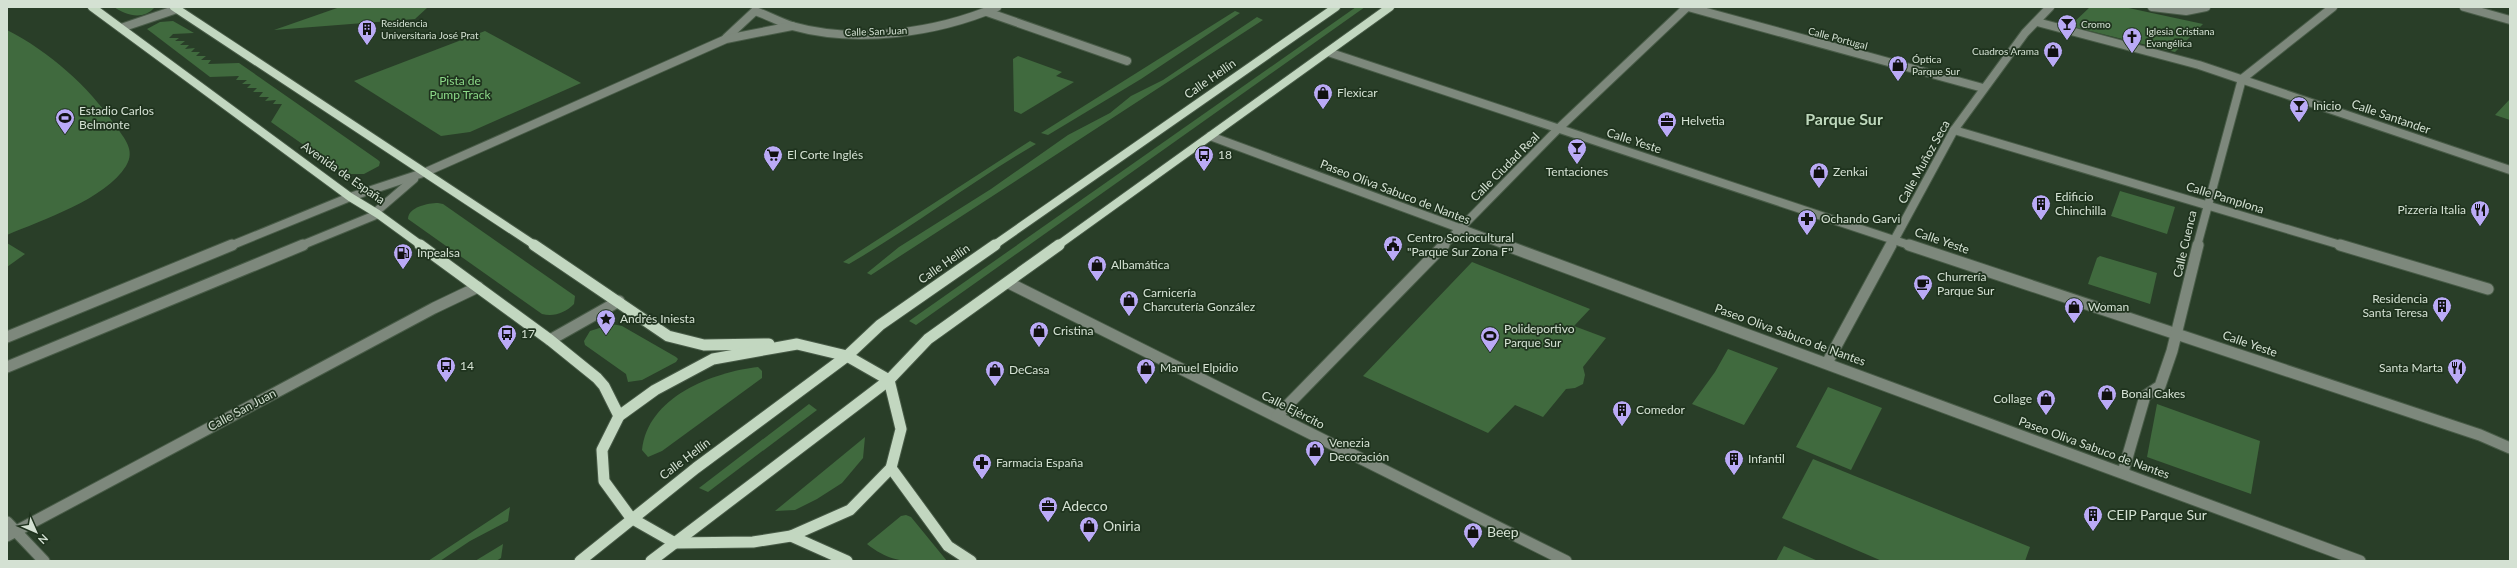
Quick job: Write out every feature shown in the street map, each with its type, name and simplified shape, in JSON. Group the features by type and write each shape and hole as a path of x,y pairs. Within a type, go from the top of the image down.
{"main road":[{"name":"Avenida de España","path":"92,7 350,197 378,214 550,340 604,386 620,416"},
{"name":"Calle Hellín","path":"580,561 631,518 847,356 880,325 1336,7"},
{"path":"651,561 888,380 928,339 1009,283 1390,7"},
{"path":"176,8 426,172 668,336 704,345 797,344 847,356 888,380 901,429 891,468 850,510 791,536 753,542 675,543 631,518 604,481 602,450 620,416 655,390 713,359 797,344"},
{"path":"891,468 948,546 971,561"},
{"path":"791,536 847,561"}],"street":[{"name":"Calle San Juan","path":"754,9 792,26 843,33 875,33 943,25 987,12 997,7"},
{"name":"Calle Portugal","path":"1688,7 1983,88"},
{"name":"Calle Ciudad Real","path":"1277,416 1558,129 1688,7"},
{"name":"Calle Muñoz Seca","path":"1826,362 1896,239 1954,130 1983,88 2025,33 2050,7"},
{"path":"2152,7 2171,11 2194,12 2206,7"},
{"path":"2242,79 2332,7"},
{"path":"2464,7 2510,20"},
{"path":"121,28 176,8"},
{"path":"726,39 754,9"},
{"path":"987,12 1127,61"},
{"name":"Calle Santander","path":"2037,22 2199,65 2510,170"},
{"path":"7,337 350,197 426,172 726,39 792,26"},
{"name":"Calle Yeste","path":"1328,52 1558,129 1896,239 2506,445"},
{"name":"Calle Cuenca","path":"2123,472 2145,396 2160,386 2177,333 2207,206 2242,79"},
{"name":"Calle Pamplona","path":"1954,130 2488,289"},
{"name":"Paseo Oliva Sabuco de Nantes","path":"1210,136 1459,230 1826,362 2360,561"},
{"path":"7,367 378,214 378,210 404,185 426,172"},
{"name":"Calle Ejército","path":"1009,283 1566,561"},
{"name":"Calle San Juan","path":"12,533 478,286"},
{"path":"550,340 619,302"},
{"path":"7,522 12,533 44,561"}],"green space":[{"path":"114,7 155,7 145,14 134,15"},
{"path":"340,7 428,7 415,19 274,30"},
{"path":"1356,7 1365,7 916,325 909,321"},
{"path":"2090,7 2124,7 2203,24 2175,52 2070,26"},
{"path":"1235,11 1240,13 1141,79 1048,135 1041,133"},
{"path":"1257,17 1263,20 871,275 867,273 899,247 991,189 1068,135 1110,113 1131,96 1163,80"},
{"path":"173,21 194,33 173,34 169,38 179,38 175,41 185,41 180,45 189,45 185,49 195,48 191,52 200,52 196,56 206,56 201,60 211,60 208,64 239,63 378,160 380,162 379,166 364,174 345,174 271,122 282,104 273,104 276,100 265,101 269,97 259,97 263,92 253,92 257,88 247,88 251,84 242,84 247,80 236,80 239,76 210,77 147,29 160,22"},
{"name":"Estadio Carlos Belmonte","path":"7,30 53,59 93,97 128,144 130,155 126,166 117,178 104,189 72,207 7,235"},
{"name":"Pista de Pump Track","path":"485,31 581,83 470,132 441,136 354,81"},
{"path":"1018,56 1062,72 1056,76 1074,82 1021,114 1014,111 1013,59"},
{"path":"2510,99 2510,120 2495,115"},
{"path":"1030,141 1036,144 1012,158 873,250 849,264 843,262"},
{"path":"2120,191 2175,207 2167,234 2111,216"},
{"path":"438,203 443,204 575,296 574,304 559,314 542,314 408,219 411,211 419,206"},
{"path":"7,243 25,254 7,267"},
{"path":"2100,256 2157,273 2150,304 2088,284 2097,258"},
{"name":"Polideportivo Parque Sur","path":"1472,262 1590,309 1574,326 1606,338 1583,367 1585,375 1583,384 1575,388 1566,389 1543,417 1515,405 1488,433 1363,376"},
{"path":"612,324 622,326 678,359 676,362 642,380 628,382 626,374 585,345 584,341 590,331"},
{"path":"1728,349 1778,368 1744,425 1692,404 1715,372"},
{"path":"758,367 762,371 762,378 662,451 648,457 642,450 647,431 656,415 669,402 685,390 703,381 722,375"},
{"path":"1828,387 1882,408 1851,470 1796,447"},
{"path":"809,404 817,410 708,492 699,488"},
{"path":"2157,404 2260,441 2251,494 2147,457"},
{"path":"865,437 863,458 842,483 817,499 795,510 775,511"},
{"path":"1813,459 2030,547 2025,561 1882,561 1782,518"},
{"path":"510,507 508,521 470,541 440,561 428,561"},
{"path":"906,515 911,517 947,561 905,561 886,556 867,544 901,516"},
{"path":"503,544 501,558 496,561 475,561"},
{"path":"1784,546 1818,561 1776,561"}],"place":[{"name":"Cromo","path":"2067,41"},
{"name":"Residencia Universitaria José Prat","path":"367,46"},
{"name":"Iglesia Cristiana Evangélica","path":"2132,54"},
{"name":"Cuadros Arama","path":"2053,68"},
{"name":"Óptica Parque Sur","path":"1898,82"},
{"name":"Flexicar","path":"1323,110"},
{"name":"Inicio","path":"2299,123"},
{"name":"Estadio Carlos Belmonte","path":"65,135"},
{"name":"Helvetia","path":"1667,138"},
{"name":"Tentaciones","path":"1577,165"},
{"name":"El Corte Inglés","path":"773,172"},
{"name":"18","path":"1204,172"},
{"name":"Zenkai","path":"1819,189"},
{"name":"Edificio Chinchilla","path":"2041,221"},
{"name":"Pizzería Italia","path":"2480,227"},
{"name":"Ochando Garvi","path":"1807,236"},
{"name":"Centro Sociocultural \"Parque Sur Zona F\"","path":"1393,262"},
{"name":"Inpealsa","path":"403,270"},
{"name":"Albamática","path":"1097,282"},
{"name":"Churrería Parque Sur","path":"1923,301"},
{"name":"Carnicería Charcutería González","path":"1129,317"},
{"name":"Residencia Santa Teresa","path":"2442,323"},
{"name":"Woman","path":"2074,324"},
{"name":"Andrés Iniesta","path":"606,336"},
{"name":"Cristina","path":"1039,348"},
{"name":"17","path":"507,351"},
{"name":"Polideportivo Parque Sur","path":"1490,353"},
{"name":"14","path":"446,383"},
{"name":"Manuel Elpidio","path":"1146,385"},
{"name":"Santa Marta","path":"2457,385"},
{"name":"DeCasa","path":"995,387"},
{"name":"Bonal Cakes","path":"2107,411"},
{"name":"Collage","path":"2046,416"},
{"name":"Comedor","path":"1622,427"},
{"name":"Venezia Decoración","path":"1315,467"},
{"name":"Infantil","path":"1734,476"},
{"name":"Farmacia España","path":"982,480"},
{"name":"Adecco","path":"1048,523"},
{"name":"CEIP Parque Sur","path":"2093,532"},
{"name":"Oniria","path":"1089,543"},
{"name":"Beep","path":"1473,549"}],"district":[{"name":"Parque Sur","path":"1844,119"}]}
